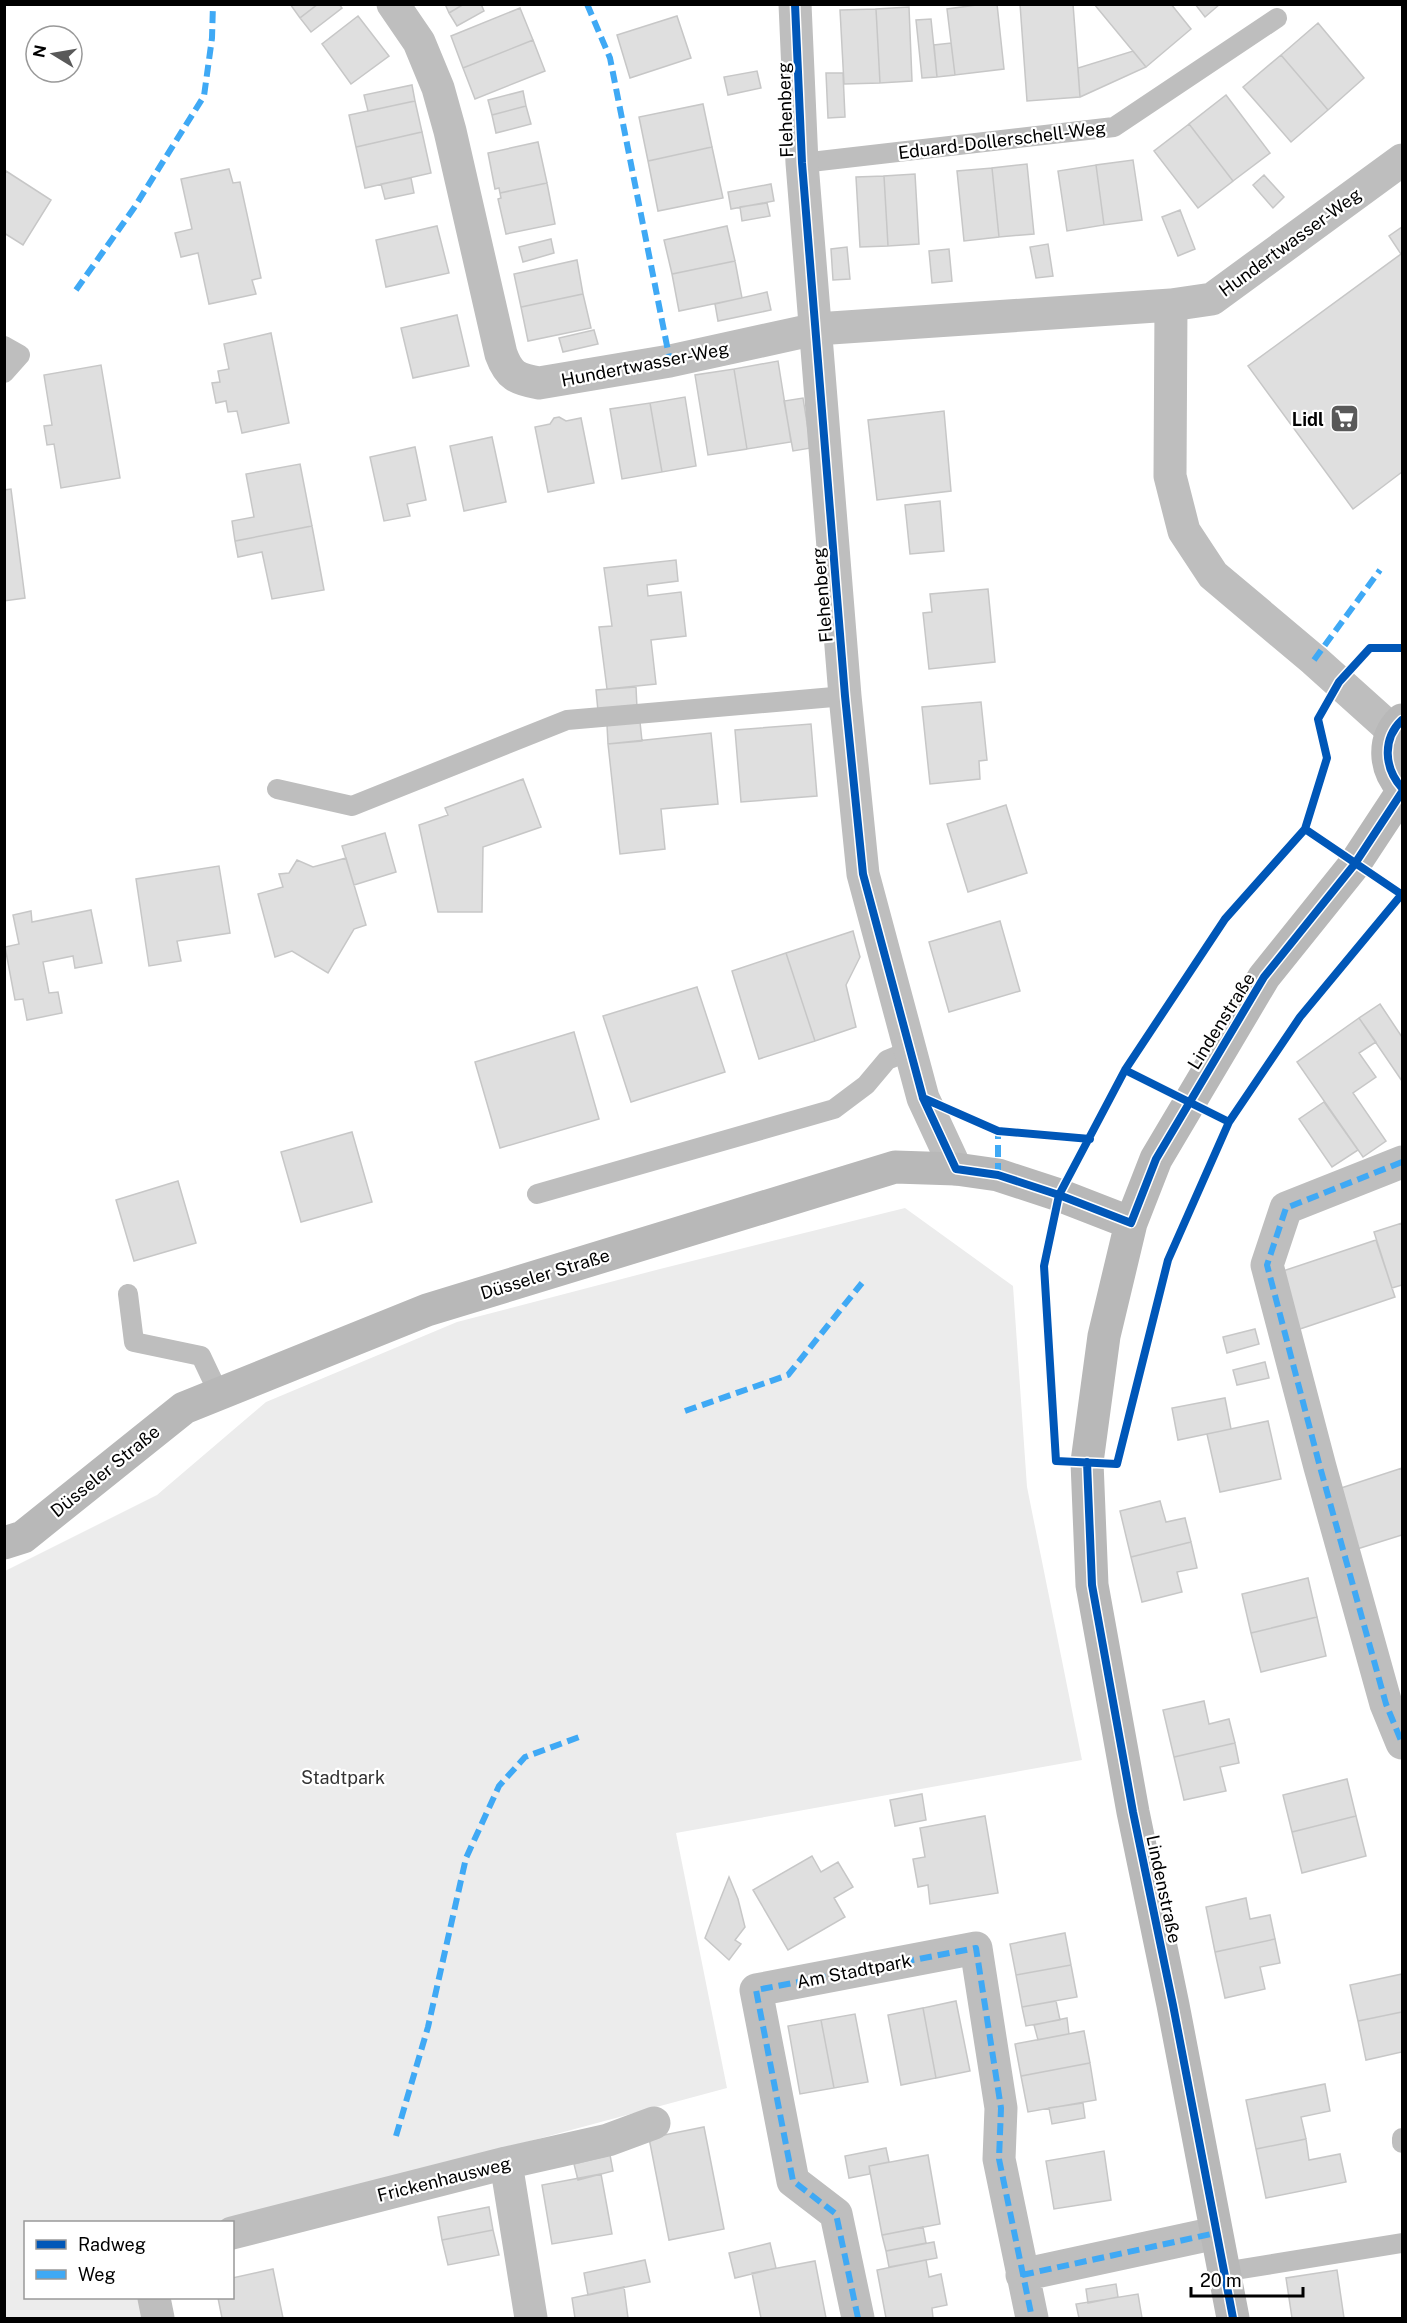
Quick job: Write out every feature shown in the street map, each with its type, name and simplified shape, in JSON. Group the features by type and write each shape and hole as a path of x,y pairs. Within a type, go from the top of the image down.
{"main road":[{"path":"1398,725 1388,744 1387,757 1390,771 1402,790"},
{"name":"Lindenstraße","path":"1233,2319 1133,1812 1092,1585 1086,1462 1104,1336 1131,1223 1156,1159 1264,977 1354,865 1402,790"},
{"name":"Düsseler Straße","path":"4,1543 23,1537 184,1408 438,1306 895,1167 956,1169 998,1175 1059,1195 1131,1223"}],"street":[{"name":"Hundertwasser-Weg","path":"393,4 419,42 438,88 501,354 507,369 520,380 539,383 670,361 816,329 1171,305 1212,299 1402,160"},
{"name":"Flehenberg","path":"795,4 802,163 845,696 863,873 923,1098 956,1169"},
{"path":"1171,305 1170,476 1184,531 1213,575 1398,725"},
{"path":"1402,1162 1286,1208 1267,1265 1386,1704 1402,1743"},
{"name":"Am Stadtpark","path":"858,2319 836,2214 793,2181 756,1990 976,1948 1002,2109 999,2159 1032,2319"},
{"name":"Frickenhausweg","path":"234,2232 506,2163 608,2140 654,2123"},
{"path":"506,2163 531,2319"},
{"path":"1022,2275 1216,2233"},
{"path":"154,2299 158,2319"}],"lane":[{"name":"Eduard-Dollerschell-Weg","path":"802,163 1114,128 1276,18"},
{"path":"4,346 20,355 4,373"},
{"path":"277,789 352,806 567,720 845,696"},
{"path":"537,1194 834,1109 866,1084 887,1060 909,1051"},
{"path":"128,1294 134,1342 201,1356 219,1394"},
{"path":"1402,2138 1402,2143"},
{"path":"1224,2272 1402,2243"}],"green space":[{"name":"Stadtpark","path":"905,1208 1013,1286 1027,1487 1082,1760 676,1833 727,2088 234,2221 24,2221 24,2299 143,2299 145,2318 5,2318 5,1571 157,1495 266,1402 457,1322"}],"building":[{"path":"290,4 318,4 300,18"},
{"path":"318,4 339,4 342,8 311,32 300,18"},
{"path":"445,4 464,4 449,13"},
{"path":"464,4 481,4 484,11 457,26 449,13"},
{"path":"997,4 1004,69 955,75 947,9"},
{"path":"1020,4 1073,4 1080,97 1027,101"},
{"path":"1094,4 1171,4 1191,29 1146,67"},
{"path":"1195,4 1220,4 1205,17"},
{"path":"909,7 912,81 880,83 876,9"},
{"path":"520,8 533,40 463,68 451,36"},
{"path":"876,9 880,83 844,84 840,10"},
{"path":"358,16 389,56 351,84 322,44"},
{"path":"677,16 691,58 630,78 617,35"},
{"path":"931,19 937,77 922,78 916,20"},
{"path":"1318,23 1364,78 1328,110 1281,55"},
{"path":"533,40 545,71 475,99 463,68"},
{"path":"951,43 955,75 937,77 934,45"},
{"path":"1133,51 1146,67 1080,97 1078,68"},
{"path":"1281,55 1328,110 1291,142 1243,87"},
{"path":"757,71 761,88 728,95 724,77"},
{"path":"826,73 843,73 845,117 828,118"},
{"path":"412,85 415,101 368,111 364,95"},
{"path":"523,91 526,106 492,115 488,100"},
{"path":"1226,95 1270,153 1233,181 1189,124"},
{"path":"415,101 422,132 356,147 349,115"},
{"path":"703,104 712,147 648,161 639,117"},
{"path":"526,106 531,124 496,133 492,115"},
{"path":"1189,124 1233,181 1198,208 1154,151"},
{"path":"422,132 431,173 365,188 356,147"},
{"path":"538,142 547,183 500,193 499,188 495,189 488,153"},
{"path":"712,147 723,198 658,211 648,161"},
{"path":"1133,160 1142,220 1104,225 1096,165"},
{"path":"1027,164 1034,234 999,237 992,168"},
{"path":"1096,165 1104,225 1067,231 1058,171"},
{"path":"992,168 999,237 964,241 957,171"},
{"path":"229,169 233,183 240,182 261,278 252,280 256,294 209,304 198,253 181,257 175,233 192,229 181,179"},
{"path":"6,171 51,200 23,245 4,233 4,174"},
{"path":"915,174 919,244 888,246 884,176"},
{"path":"1264,175 1284,197 1273,208 1253,185"},
{"path":"884,176 888,246 860,247 856,177"},
{"path":"411,178 414,193 385,199 381,184"},
{"path":"547,183 555,224 506,234 498,199 501,198 500,193"},
{"path":"771,184 774,201 731,209 728,192"},
{"path":"767,203 770,216 742,221 740,207"},
{"path":"1180,210 1195,249 1178,256 1162,217"},
{"path":"437,226 449,273 386,287 376,240"},
{"path":"727,226 735,261 672,274 664,240"},
{"name":"Lidl","path":"1402,227 1402,472 1353,509 1248,366 1401,254 1389,236"},
{"path":"551,239 554,253 523,262 519,247"},
{"path":"1048,244 1053,276 1036,278 1030,247"},
{"path":"847,247 850,279 833,280 831,249"},
{"path":"949,249 952,281 932,283 929,251"},
{"path":"577,260 583,294 521,307 514,274"},
{"path":"735,261 742,298 679,311 672,274"},
{"path":"767,292 771,310 718,321 715,304"},
{"path":"583,294 591,328 528,341 521,307"},
{"path":"457,315 469,366 413,378 401,328"},
{"path":"594,330 598,344 563,352 559,338"},
{"path":"271,333 289,423 242,433 237,411 228,412 226,401 216,403 212,383 220,382 218,371 229,369 224,344"},
{"path":"778,361 791,442 747,449 734,369"},
{"path":"101,365 120,478 61,488 54,444 47,445 44,426 52,425 44,375"},
{"path":"734,369 747,449 708,455 695,375"},
{"path":"685,397 696,466 662,472 650,403"},
{"path":"803,398 811,448 793,451 784,401"},
{"path":"650,403 662,472 622,479 610,409"},
{"path":"944,411 951,491 877,500 868,420"},
{"path":"559,417 566,421 581,418 594,483 548,492 535,427 550,424 554,418"},
{"path":"492,437 506,502 464,511 450,446"},
{"path":"415,447 426,500 407,504 410,516 384,521 370,457"},
{"path":"300,464 312,526 235,541 232,521 254,517 246,474"},
{"path":"11,489 25,598 4,601 4,490"},
{"path":"940,501 944,551 910,554 905,505"},
{"path":"312,526 324,590 272,599 262,552 238,557 235,541"},
{"path":"676,560 678,581 647,585 648,596 681,592 686,636 651,640 656,684 607,689 599,627 612,626 604,568"},
{"path":"988,589 995,662 929,669 923,613 932,612 930,594"},
{"path":"636,687 637,708 598,711 596,690"},
{"path":"981,702 987,760 979,761 980,779 930,784 922,707"},
{"path":"640,722 642,741 608,744 607,725"},
{"path":"811,724 817,796 741,802 735,730"},
{"path":"711,733 718,804 661,809 665,849 620,854 608,744"},
{"path":"523,779 541,827 483,847 482,912 438,912 419,825 448,815 445,808"},
{"path":"1006,805 1027,873 968,892 947,824"},
{"path":"385,833 396,872 354,885 342,846"},
{"path":"346,858 366,925 354,929 328,973 292,951 275,957 258,894 283,887 279,874 289,873 297,860 313,867"},
{"path":"219,866 230,933 177,941 181,961 149,966 136,879"},
{"path":"91,910 102,963 75,968 73,956 43,962 49,993 58,992 62,1013 27,1020 23,999 15,1000 5,947 19,944 13,915 31,911 32,922"},
{"path":"1000,921 1020,991 949,1012 929,942"},
{"path":"853,931 860,957 846,985 856,1027 815,1041 786,953"},
{"path":"786,953 815,1041 759,1059 732,971"},
{"path":"697,987 725,1072 631,1102 603,1016"},
{"path":"1380,1004 1402,1037 1402,1081 1359,1018"},
{"path":"1359,1018 1376,1042 1359,1053 1376,1077 1353,1093 1386,1141 1363,1157 1297,1062"},
{"path":"574,1032 599,1119 500,1148 475,1062"},
{"path":"1324,1102 1358,1150 1332,1167 1299,1119"},
{"path":"352,1132 372,1202 301,1222 281,1152"},
{"path":"178,1181 196,1243 134,1261 116,1200"},
{"path":"1402,1223 1402,1285 1392,1288 1374,1232"},
{"path":"1376,1240 1395,1297 1297,1330 1277,1273"},
{"path":"1255,1329 1259,1344 1227,1353 1223,1337"},
{"path":"1265,1362 1269,1378 1237,1385 1233,1370"},
{"path":"1225,1398 1231,1429 1178,1440 1172,1408"},
{"path":"1268,1421 1281,1479 1220,1492 1207,1434"},
{"path":"1402,1468 1402,1535 1357,1549 1338,1489"},
{"path":"1160,1501 1166,1522 1185,1518 1191,1542 1131,1557 1120,1511"},
{"path":"1191,1542 1197,1568 1177,1572 1182,1592 1142,1602 1131,1557"},
{"path":"1308,1578 1317,1617 1251,1633 1242,1594"},
{"path":"1317,1617 1326,1656 1261,1672 1251,1633"},
{"path":"1204,1701 1209,1724 1229,1719 1235,1743 1174,1757 1163,1710"},
{"path":"1235,1743 1239,1763 1220,1767 1226,1791 1184,1800 1174,1757"},
{"path":"1347,1779 1356,1816 1292,1832 1283,1795"},
{"path":"922,1794 926,1820 895,1826 890,1800"},
{"path":"985,1816 998,1893 930,1904 928,1885 918,1887 913,1859 925,1857 920,1828"},
{"path":"1356,1816 1366,1856 1302,1873 1292,1832"},
{"path":"812,1856 821,1872 838,1862 853,1887 834,1898 845,1917 788,1950 753,1890"},
{"path":"729,1877 738,1899 745,1927 735,1940 741,1944 729,1960 705,1938"},
{"path":"1246,1898 1250,1919 1270,1915 1275,1939 1215,1952 1206,1907"},
{"path":"1065,1933 1071,1965 1016,1975 1010,1944"},
{"path":"1275,1939 1280,1963 1260,1967 1265,1989 1225,1998 1215,1952"},
{"path":"1071,1965 1077,1997 1022,2007 1016,1975"},
{"path":"1402,1974 1402,2012 1358,2021 1350,1985"},
{"path":"956,2001 970,2071 936,2078 923,2008"},
{"path":"1056,2001 1060,2020 1026,2026 1022,2007"},
{"path":"923,2008 936,2078 901,2085 888,2015"},
{"path":"1402,2012 1402,2052 1366,2060 1358,2021"},
{"path":"855,2014 868,2082 834,2088 821,2020"},
{"path":"1067,2018 1069,2034 1038,2040 1034,2025"},
{"path":"821,2020 834,2088 800,2094 788,2026"},
{"path":"1084,2031 1090,2063 1021,2076 1015,2044"},
{"path":"1090,2063 1096,2100 1028,2112 1021,2076"},
{"path":"1325,2084 1330,2111 1301,2117 1306,2139 1256,2149 1246,2100"},
{"path":"1083,2103 1085,2118 1052,2124 1049,2108"},
{"path":"704,2127 724,2229 669,2240 649,2138"},
{"path":"1306,2139 1309,2160 1340,2154 1346,2182 1266,2198 1256,2149"},
{"path":"886,2148 889,2162 869,2166 870,2174 849,2178 845,2156"},
{"path":"1104,2151 1111,2200 1054,2209 1046,2161"},
{"path":"610,2155 613,2171 578,2180 574,2164"},
{"path":"928,2155 940,2224 882,2235 869,2166"},
{"path":"601,2174 612,2234 552,2244 542,2185"},
{"path":"489,2207 493,2230 442,2240 438,2217"},
{"path":"923,2227 926,2243 886,2251 882,2235"},
{"path":"493,2230 499,2255 448,2265 442,2240"},
{"path":"934,2242 937,2258 889,2267 886,2251"},
{"path":"770,2243 776,2268 735,2278 729,2253"},
{"path":"645,2260 650,2282 588,2295 584,2273"},
{"path":"926,2260 929,2277 941,2274 947,2305 932,2308 933,2318 886,2318 877,2270"},
{"path":"815,2261 826,2318 761,2318 752,2273"},
{"path":"273,2269 283,2318 222,2318 218,2299 234,2299 234,2278"},
{"path":"1337,2270 1344,2318 1292,2318 1286,2278"},
{"path":"1116,2284 1118,2297 1088,2303 1086,2289"},
{"path":"624,2287 628,2318 575,2318 572,2298"},
{"path":"1138,2294 1142,2318 1079,2318 1076,2304"}],"marked path":[{"path":"76,290 134,208 204,96 212,38 213,4"},
{"path":"587,4 610,58 670,361"},
{"path":"1314,660 1380,570"},
{"path":"998,1131 998,1175"},
{"path":"1402,1162 1286,1208 1267,1265 1386,1704 1402,1743"},
{"path":"685,1411 788,1375 862,1283"},
{"path":"396,2136 428,2027 466,1858 499,1786 525,1757 582,1736"},
{"path":"858,2318 836,2214 793,2181 756,1990 976,1948 1001,2108 999,2159 1032,2318"},
{"path":"1022,2275 1216,2233"}],"cycle path":[{"path":"795,4 802,163 845,696 863,874 923,1098 956,1169 998,1175 1059,1195 1131,1223 1156,1159 1264,977 1354,865 1402,792"},
{"path":"1402,648 1370,648 1339,682 1318,719 1327,758 1305,829 1225,919 1125,1070 1059,1195 1044,1266 1056,1461 1117,1464 1168,1260 1229,1122 1300,1017 1402,894"},
{"path":"1402,720 1388,745 1389,763 1402,788"},
{"path":"1305,829 1401,894"},
{"path":"1125,1070 1229,1122"},
{"path":"923,1098 998,1131 1090,1139"},
{"path":"1087,1462 1092,1585 1133,1812 1173,2005 1233,2318"}],"place":[{"name":"Lidl","path":"1345,419"}]}
